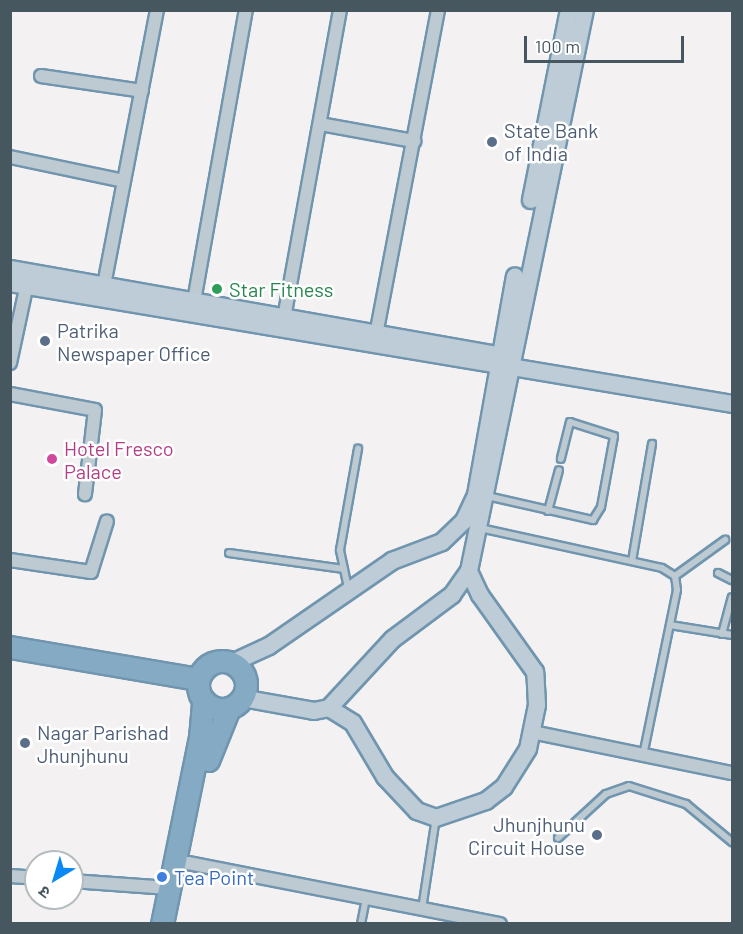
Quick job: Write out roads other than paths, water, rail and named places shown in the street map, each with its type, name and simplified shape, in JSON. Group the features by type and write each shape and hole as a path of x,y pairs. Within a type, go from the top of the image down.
{"highway":[{"path":"10,647 200,690 216,709 236,703"},
{"path":"10,660 200,690"},
{"path":"162,924 200,738 200,690 209,664 231,663 244,677 236,703 211,748 174,924"}],"street":[{"path":"104,285 157,10"},
{"path":"194,301 246,10"},
{"path":"284,318 340,10"},
{"path":"375,335 438,10"},
{"path":"236,703 314,711 329,708 393,639 452,595 469,571 487,496 505,363 569,10"},
{"path":"231,663 269,646 348,588 392,561 442,542 464,521 476,495 585,10"},
{"path":"41,76 142,91"},
{"path":"320,124 414,141"},
{"path":"10,157 124,182"},
{"path":"10,269 22,280 732,404"},
{"path":"22,280 104,285 375,335 505,363"},
{"path":"10,363 22,280"},
{"path":"10,394 95,410 85,494"},
{"path":"10,560 92,572 108,521"},
{"path":"329,708 353,723 407,804 436,818 486,801 504,787 518,772 532,732 535,672 469,571"},
{"path":"532,732 643,757 732,773"},
{"path":"188,863 474,921 500,924"},
{"path":"84,882 169,888"}],"lane":[{"path":"487,496 548,511 596,518 614,436 570,422 561,459"},
{"path":"632,561 652,444"},
{"path":"348,588 340,540 358,449"},
{"path":"548,511 559,470"},
{"path":"480,528 632,561 675,576"},
{"path":"643,757 670,625 675,576 725,540"},
{"path":"229,553 344,569"},
{"path":"718,573 732,580"},
{"path":"722,634 732,597"},
{"path":"670,625 732,635"},
{"path":"558,838 606,794 629,786 686,804 732,842"},
{"path":"422,909 436,818"},
{"path":"361,924 366,898"}],"place":[{"name":"State Bank of India","path":"492,142"},
{"name":"Star Fitness","path":"217,289"},
{"name":"Patrika Newspaper Office","path":"45,341"},
{"name":"Hotel Fresco Palace","path":"52,459"},
{"name":"Nagar Parishad Jhunjhunu","path":"25,743"},
{"name":"Jhunjhunu Circuit House","path":"597,835"},
{"name":"Tea Point","path":"162,877"}]}
